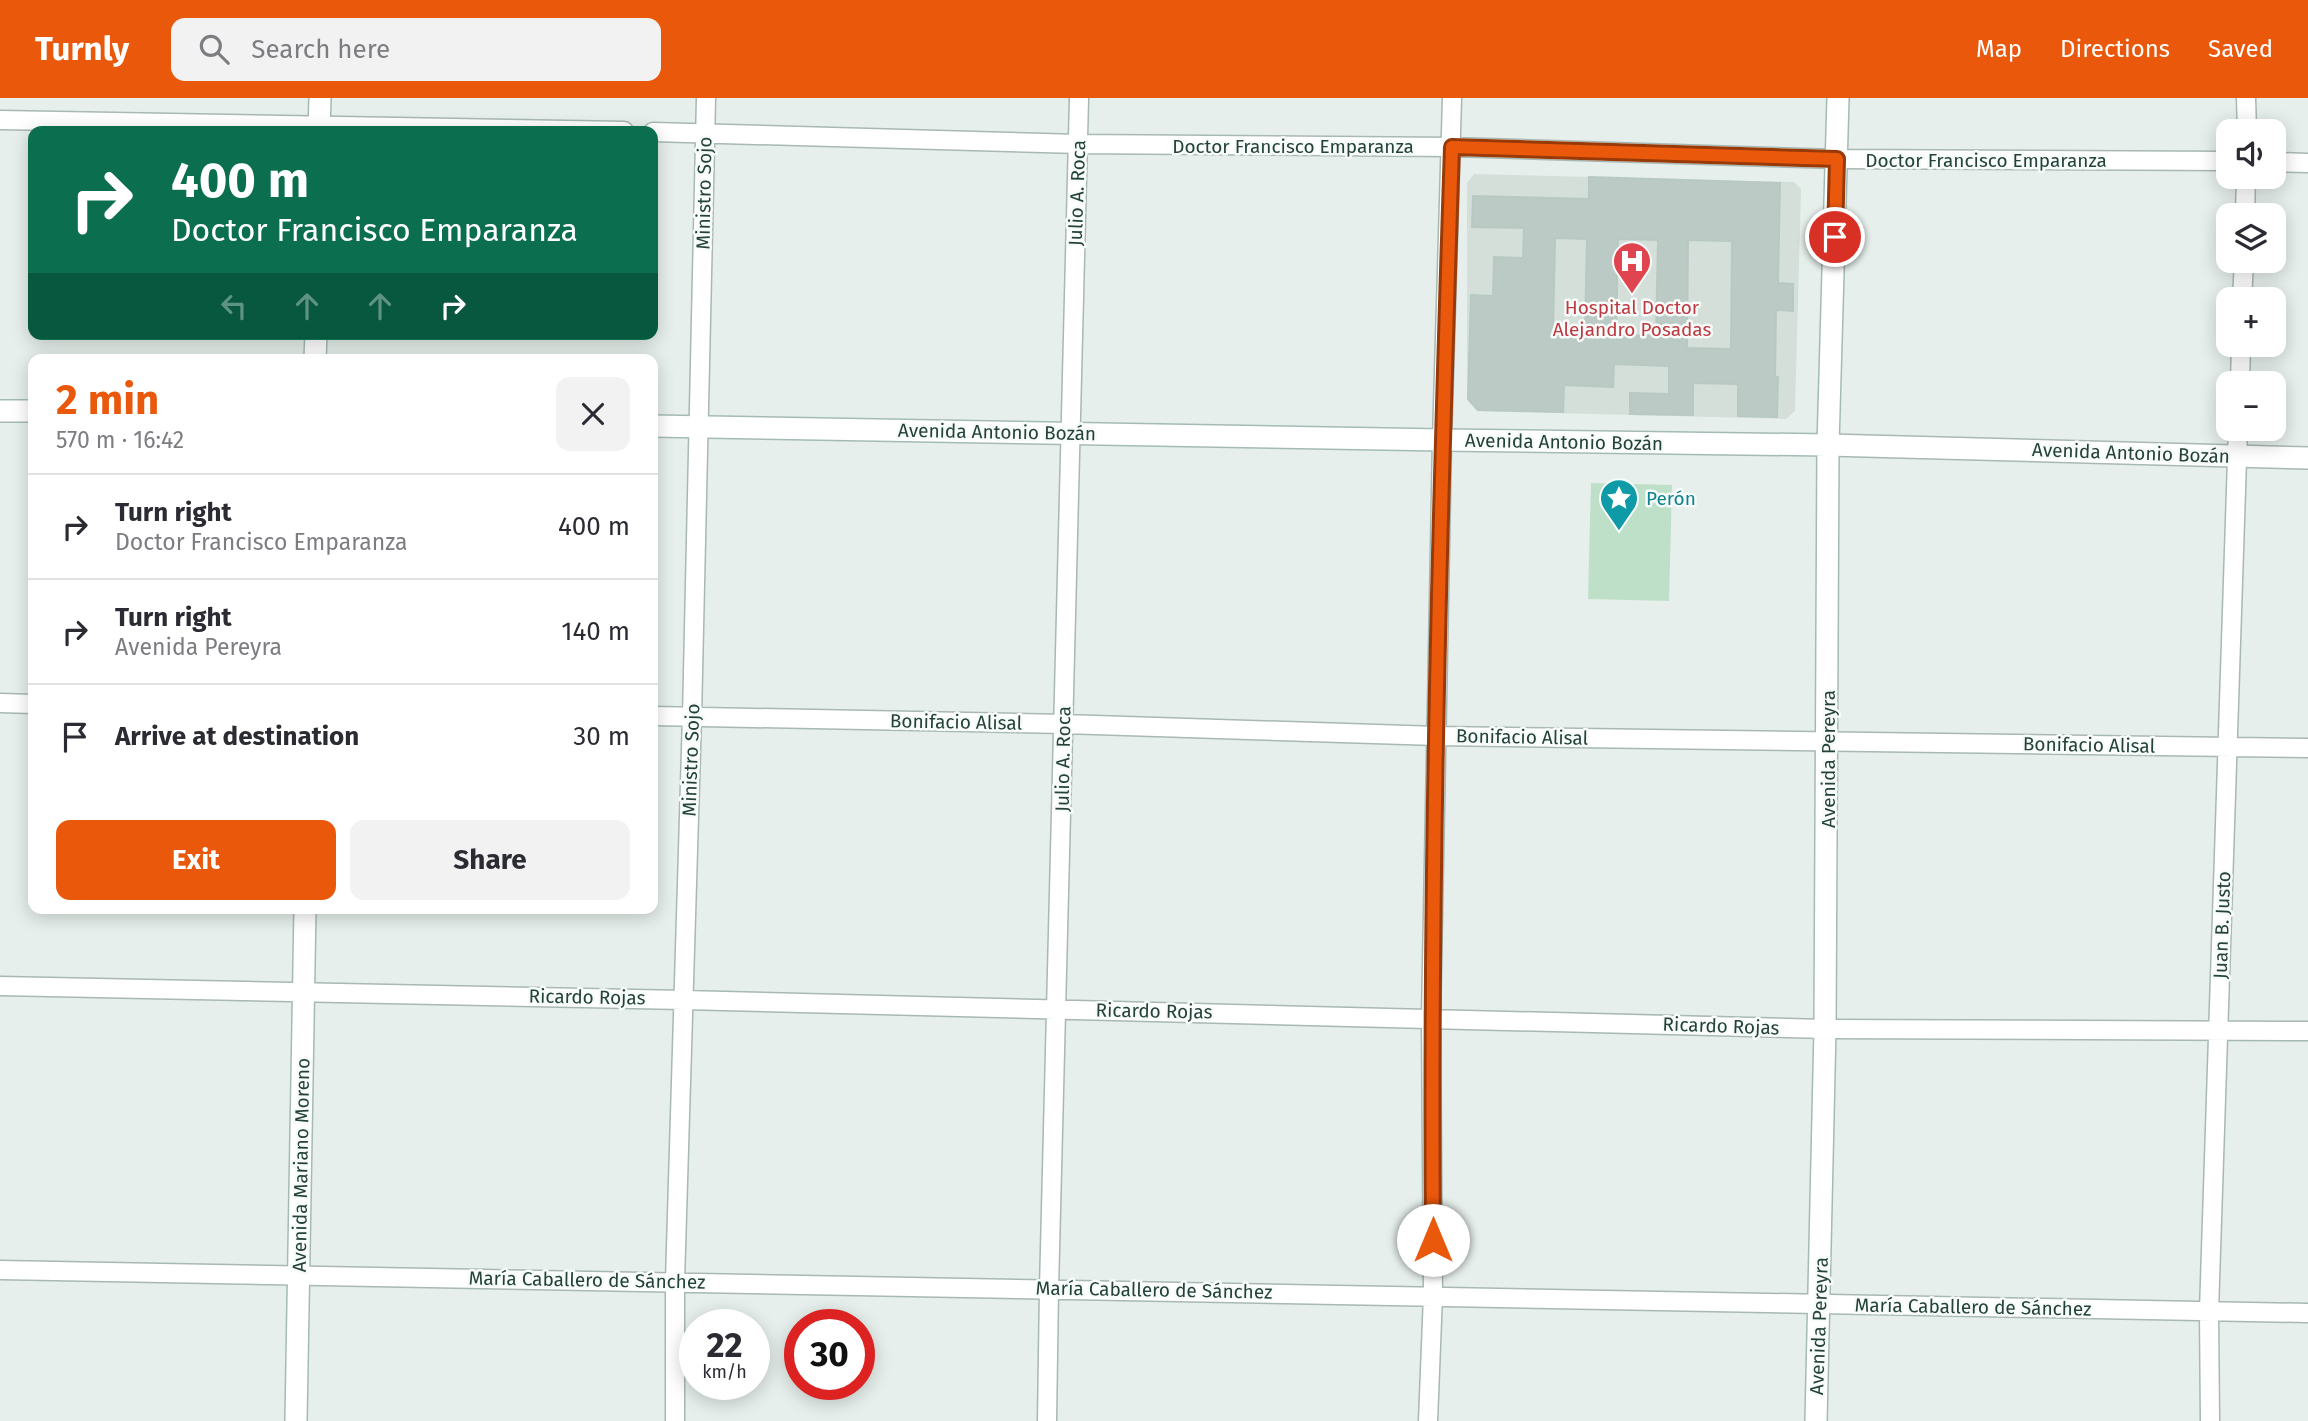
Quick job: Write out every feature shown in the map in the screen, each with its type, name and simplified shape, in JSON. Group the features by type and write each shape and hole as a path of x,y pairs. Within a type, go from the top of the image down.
{"main road":[{"path":"319,126 320,98"},
{"name":"Avenida Pereyra","path":"1816,1421 1825,1029 1828,445 1838,98"},
{"path":"0,411 28,411"},
{"name":"Avenida Antonio Bozán","path":"658,426 1828,445 2308,458"},
{"name":"Avenida Mariano Moreno","path":"296,1421 305,914"}],"street":[{"name":"Ministro Sojo","path":"675,1421 675,1281 692,717 706,98"},
{"name":"Julio A. Roca","path":"1048,1421 1069,434 1079,98"},
{"path":"1428,1421 1433,1295 1431,1018 1442,440 1452,98"},
{"path":"2246,98 2246,119"},
{"path":"0,120 239,126"},
{"name":"Doctor Francisco Emparanza","path":"658,132 1079,144 1452,147 1837,159 2216,162"},
{"path":"2286,162 2308,163"},
{"name":"Juan B. Justo","path":"2210,1421 2209,1311 2238,441"},
{"path":"0,703 28,704"},
{"name":"Bonifacio Alisal","path":"658,716 1064,724 1437,736 2308,748"},
{"name":"Ricardo Rojas","path":"0,986 304,991 1825,1029 2308,1031"},
{"name":"María Caballero de Sánchez","path":"0,1270 2308,1313"}],"shaded area":[{"name":"Hospital Doctor Alejandro Posadas","path":"1474,174 1794,182 1801,189 1795,411 1786,419 1477,411 1467,400 1467,183"}],"green space":[{"path":"1591,483 1672,485 1669,601 1588,599"}],"building":[{"name":"Hospital Doctor Alejandro Posadas","path":"1589,177 1780,183 1778,283 1793,284 1793,311 1776,310 1777,417 1738,416 1738,384 1693,383 1693,415 1630,414 1630,393 1669,394 1669,366 1614,364 1613,387 1564,385 1563,412 1478,410 1468,399 1471,295 1493,296 1494,257 1523,258 1524,228 1472,227 1473,196 1589,199","holes":["1555,238 1587,239 1585,333 1553,332","1618,239 1658,240 1656,336 1616,335","1688,240 1732,241 1731,349 1687,348"]}],"place":[{"name":"Hospital Doctor Alejandro Posadas","path":"1632,295"},
{"name":"Perón","path":"1619,532"}],"route":[{"path":"1433,1240 1431,1018 1442,440 1452,147 1837,159 1835,237"}]}
